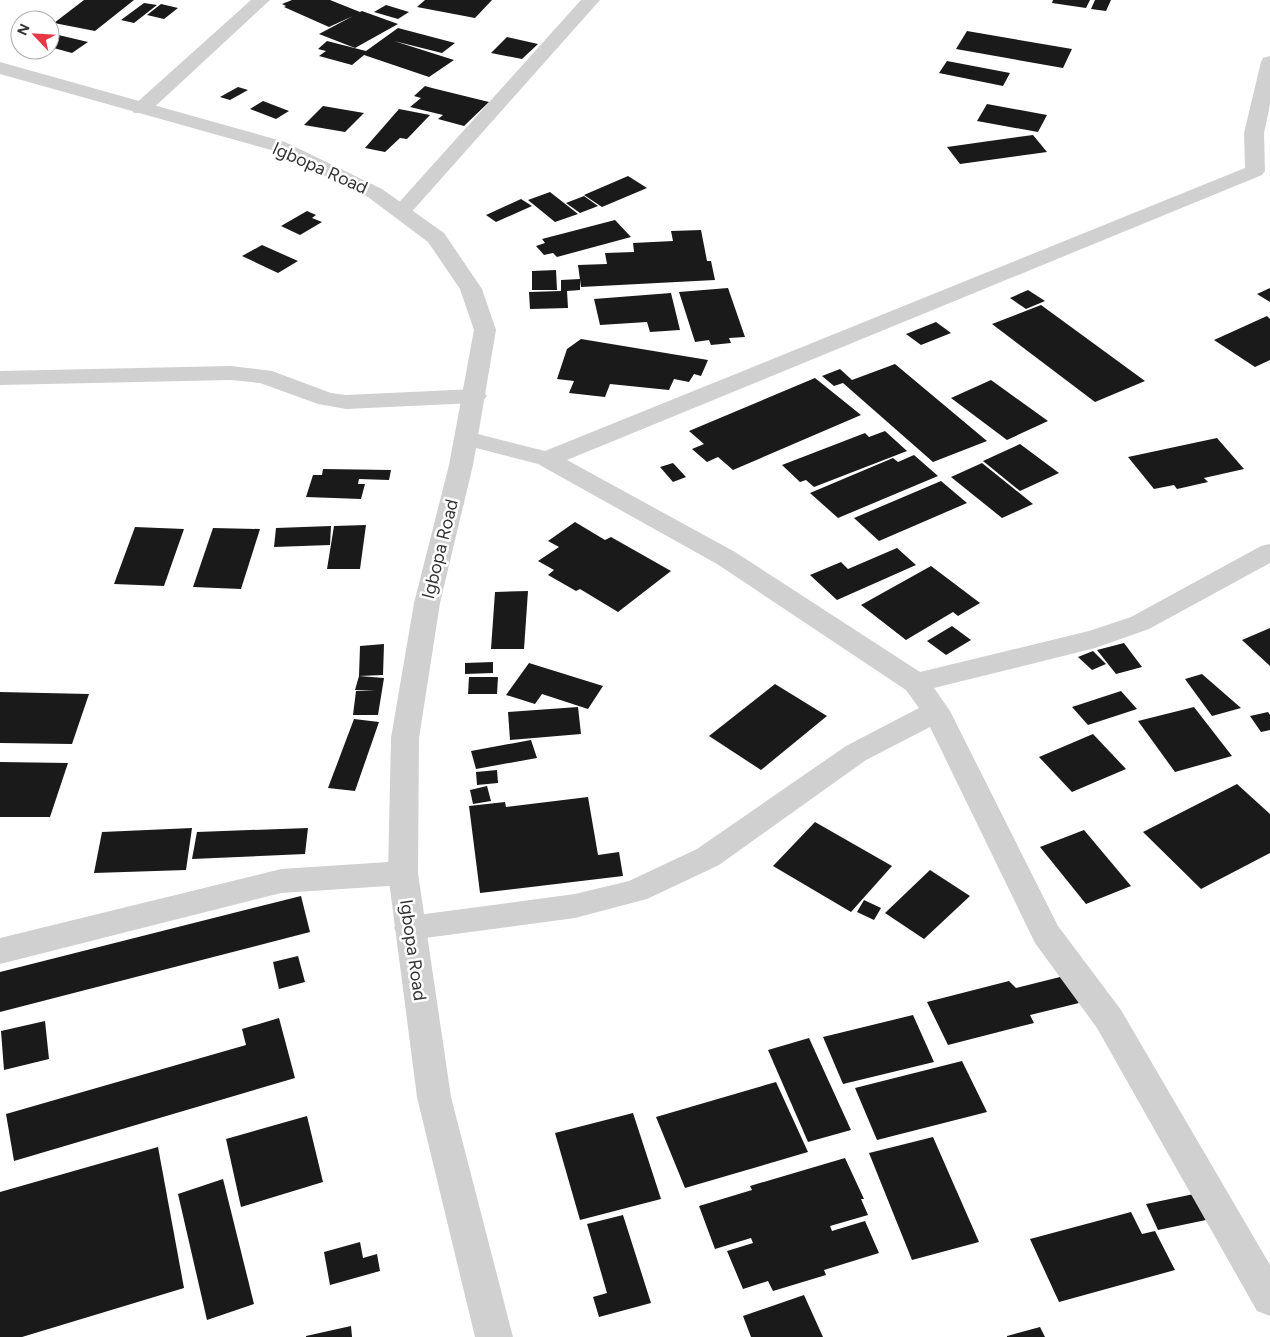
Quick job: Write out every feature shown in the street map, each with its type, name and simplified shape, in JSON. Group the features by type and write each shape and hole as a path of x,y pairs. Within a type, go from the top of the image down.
{"street":[{"path":"141,109 261,0"},
{"path":"401,212 591,0"},
{"path":"547,459 1255,171 1254,133 1270,62"},
{"name":"Igbopa Road","path":"0,68 278,146 376,193 436,238 471,289 485,330 475,396 466,438 426,603 405,738 403,873 434,1097 494,1337"},
{"path":"0,378 231,373 264,376 326,399 346,402 475,396"},
{"path":"466,438 547,459 726,558 916,683 936,711 1046,934 1110,1019 1270,1299"},
{"path":"916,683 1095,639 1140,623 1270,552"},
{"path":"410,928 575,906 636,891 708,857 856,753 936,711"},
{"path":"0,951 281,882 403,873"}],"building":[{"path":"84,0 134,0 95,31 60,24 60,18"},
{"path":"292,0 330,0 398,24 355,48 319,34 353,16 329,27 284,7 286,6 282,4"},
{"path":"425,0 492,0 475,18 417,7"},
{"path":"1053,0 1090,0 1086,8 1052,3"},
{"path":"1095,0 1111,0 1106,11 1091,9"},
{"path":"144,3 157,5 134,23 121,20"},
{"path":"161,4 178,8 164,19 147,15"},
{"path":"386,5 409,12 398,19 374,12"},
{"path":"398,28 455,43 442,53 394,41 454,60 429,77 364,55 352,65 319,56 326,51 318,49 327,41 366,51"},
{"path":"967,31 1072,49 1063,68 956,49"},
{"path":"60,35 88,42 72,53 60,50"},
{"path":"507,37 538,44 522,59 491,53"},
{"path":"947,61 1010,73 1003,86 939,73"},
{"path":"425,86 489,102 464,126 438,119 443,115 410,107 421,98 414,96"},
{"path":"238,87 248,90 230,100 220,97"},
{"path":"263,101 289,111 276,119 250,109"},
{"path":"987,104 1047,115 1038,132 977,121"},
{"path":"323,106 364,113 345,132 304,125"},
{"path":"399,109 430,115 407,139 400,138 385,152 365,148"},
{"path":"1033,135 1047,152 960,164 947,147"},
{"path":"628,176 647,188 602,207 584,195"},
{"path":"550,192 578,214 555,222 528,200"},
{"path":"584,196 598,206 580,213 566,203"},
{"path":"521,199 532,206 496,222 486,215"},
{"path":"307,211 316,215 312,218 322,222 300,235 281,226"},
{"path":"615,220 631,237 557,257 553,253 544,255 536,246 545,243 542,239"},
{"path":"701,230 707,261 711,261 715,280 581,287 578,265 607,264 605,253 634,252 633,243 673,241 671,231"},
{"path":"262,245 298,261 278,273 242,256"},
{"path":"556,270 557,290 532,290 532,271"},
{"path":"580,279 580,290 567,291 568,308 530,309 529,292 561,291 561,280"},
{"path":"728,288 745,337 729,338 731,343 711,345 709,340 695,342 679,292"},
{"path":"1270,288 1270,302 1257,294"},
{"path":"1028,290 1045,301 1026,309 1010,298"},
{"path":"671,293 680,330 650,332 647,322 600,325 594,299"},
{"path":"1041,305 1145,381 1095,402 992,324"},
{"path":"1267,316 1270,319 1270,360 1255,367 1214,340"},
{"path":"936,322 951,333 921,345 906,334"},
{"path":"581,339 708,360 701,376 694,374 689,382 674,379 669,390 610,384 605,397 569,393 574,381 557,379 567,349"},
{"path":"895,364 987,441 933,462 843,383 834,386 822,376 840,369 852,380"},
{"path":"815,378 861,415 733,470 718,457 707,462 692,449 704,444 689,431"},
{"path":"991,380 1048,421 1007,440 951,398"},
{"path":"885,431 907,451 814,487 806,480 800,482 782,465 865,433 869,437"},
{"path":"1217,438 1244,469 1204,478 1208,482 1177,489 1174,485 1154,489 1128,457"},
{"path":"1020,444 1059,473 1020,491 983,461"},
{"path":"914,455 938,476 838,518 810,493 893,458 898,462"},
{"path":"673,463 686,477 673,482 660,467"},
{"path":"982,463 1033,504 1002,518 951,477"},
{"path":"323,469 391,470 389,480 359,479 358,484 365,484 361,499 306,497 313,475 322,475"},
{"path":"941,481 967,503 879,541 854,518"},
{"path":"575,522 605,540 611,537 671,571 618,612 580,589 576,591 548,575 554,570 538,561 559,547 548,541"},
{"path":"366,525 360,569 327,569 334,526"},
{"path":"331,526 330,545 274,547 276,528"},
{"path":"135,527 184,529 164,586 114,584"},
{"path":"213,528 260,529 241,589 193,587"},
{"path":"897,548 916,565 837,600 810,575 841,562 848,569"},
{"path":"931,566 980,603 958,616 953,612 906,640 861,605"},
{"path":"528,591 524,649 491,649 495,592"},
{"path":"952,626 971,640 946,655 927,641"},
{"path":"1270,628 1270,666 1242,640"},
{"path":"1124,643 1142,667 1116,674 1097,650"},
{"path":"384,644 383,675 359,676 360,646"},
{"path":"1093,651 1106,664 1092,670 1078,657"},
{"path":"493,662 493,673 465,674 465,663"},
{"path":"529,663 603,686 588,709 542,694 535,704 506,695"},
{"path":"1202,674 1241,708 1212,716 1185,679"},
{"path":"359,676 384,678 378,715 353,715 356,691 375,691 355,690"},
{"path":"469,677 498,677 497,694 468,694"},
{"path":"775,684 827,716 761,770 709,736"},
{"path":"1121,691 1137,709 1088,725 1072,707"},
{"path":"0,692 89,694 72,744 0,743"},
{"path":"578,707 581,734 510,740 508,712"},
{"path":"1194,707 1232,756 1175,772 1138,721"},
{"path":"1268,712 1270,715 1270,730 1261,732 1250,716"},
{"path":"354,719 379,722 355,791 328,788"},
{"path":"1093,734 1126,769 1072,792 1039,757"},
{"path":"531,740 537,758 476,769 471,751"},
{"path":"0,762 68,763 50,817 0,817"},
{"path":"497,770 498,783 477,785 476,772"},
{"path":"1237,784 1270,814 1270,853 1201,889 1143,832"},
{"path":"487,786 491,801 473,804 470,790"},
{"path":"588,797 598,855 619,852 623,876 480,893 469,806 505,802 506,807"},
{"path":"815,822 892,866 851,912 773,866"},
{"path":"192,828 186,870 94,873 102,832"},
{"path":"308,828 305,854 192,859 197,832"},
{"path":"1084,830 1131,886 1086,904 1040,847"},
{"path":"930,870 970,896 924,939 885,913"},
{"path":"301,896 310,932 0,1012 0,972"},
{"path":"864,900 881,908 874,920 857,912"},
{"path":"298,956 305,982 279,989 273,962"},
{"path":"1064,976 1079,1003 1030,1015 1034,1023 948,1045 927,1002 1009,981 1016,988"},
{"path":"913,1015 934,1062 843,1084 823,1037"},
{"path":"279,1018 295,1078 14,1161 6,1114 246,1045 242,1029"},
{"path":"45,1021 49,1059 4,1070 1,1031"},
{"path":"809,1038 851,1130 808,1142 768,1050"},
{"path":"962,1061 987,1112 877,1140 855,1088"},
{"path":"776,1082 808,1152 685,1188 656,1117"},
{"path":"633,1113 661,1199 580,1220 555,1133"},
{"path":"307,1116 323,1182 241,1207 226,1139"},
{"path":"933,1137 979,1242 912,1260 869,1153"},
{"path":"158,1147 184,1288 22,1337 0,1337 0,1192"},
{"path":"845,1158 864,1199 861,1199 868,1215 830,1226 832,1231 865,1221 879,1253 824,1270 826,1275 773,1291 768,1281 743,1289 727,1251 753,1243 751,1238 715,1249 699,1206 752,1190 750,1186"},
{"path":"223,1179 254,1304 207,1320 178,1194"},
{"path":"1194,1194 1206,1220 1158,1230 1146,1204"},
{"path":"1131,1212 1142,1234 1155,1231 1175,1270 1059,1302 1030,1239"},
{"path":"623,1215 651,1303 599,1317 593,1297 607,1293 587,1224"},
{"path":"360,1242 363,1258 377,1254 380,1271 330,1285 324,1252"},
{"path":"804,1295 823,1337 751,1337 743,1316"},
{"path":"351,1326 352,1337 306,1337 306,1336"},
{"path":"1040,1327 1045,1337 1007,1337 1007,1336"}]}
